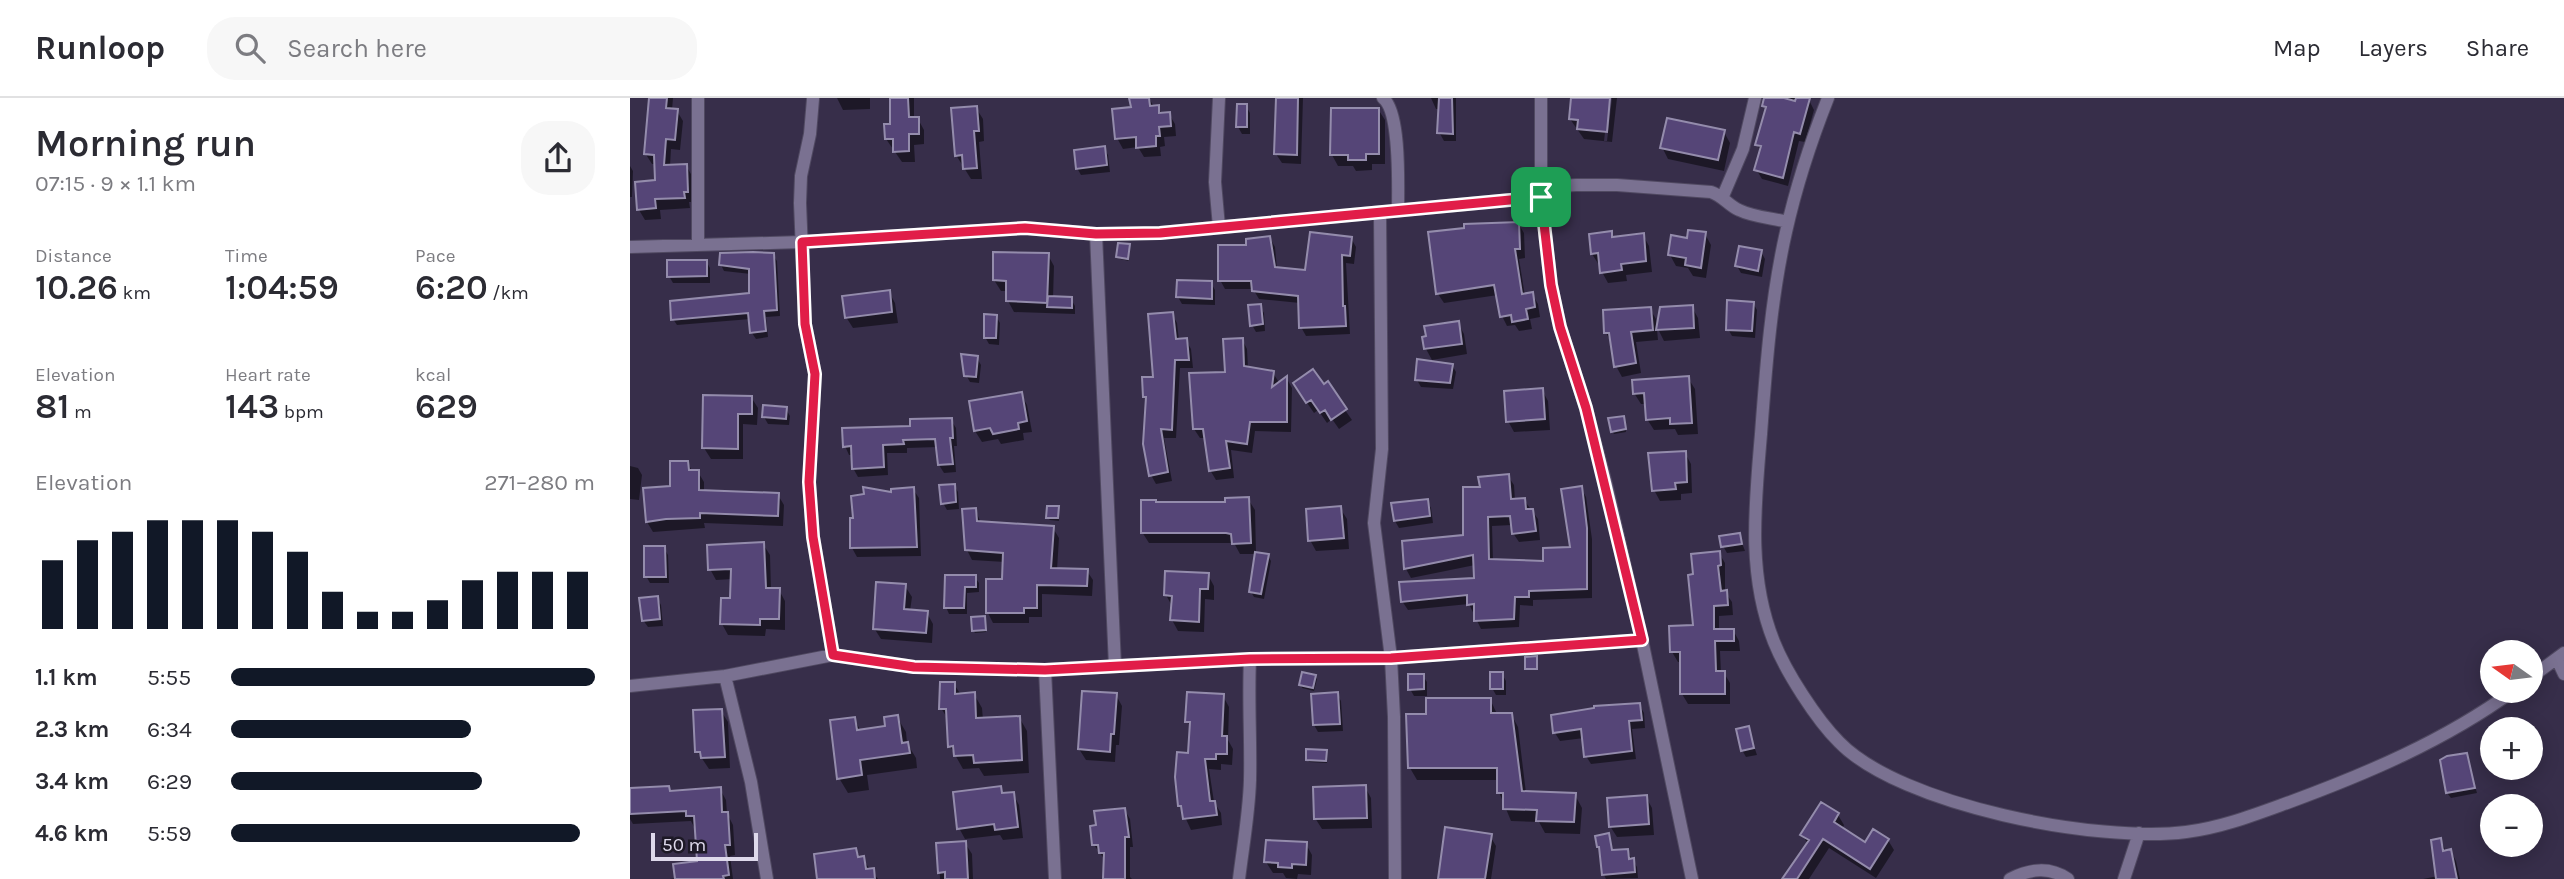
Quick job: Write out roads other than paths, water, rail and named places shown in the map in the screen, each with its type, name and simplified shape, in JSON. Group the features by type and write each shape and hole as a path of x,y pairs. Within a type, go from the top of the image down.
{"street":[{"path":"698,98 698,245"},
{"path":"1219,98 1215,182 1219,227"},
{"path":"1383,98 1393,116 1398,211"},
{"path":"1541,98 1541,197 1551,285 1560,327 1586,408 1642,640 1692,879"},
{"path":"1723,197 1742,149 1755,98"},
{"path":"1828,98 1788,222 1765,369 1755,537 1756,576 1765,619 1775,646 1791,676 1839,742 1855,756 1910,785 1977,809 2059,826 2139,833 2189,832 2241,819 2317,792 2419,748 2494,704"},
{"path":"813,99 810,134 801,176 805,324 815,374 809,482 813,537 833,655"},
{"path":"630,247 802,242 1025,228 1096,234 1160,233 1541,197 1561,186 1617,185 1706,191 1723,197 1745,212 1788,222"},
{"path":"1380,214 1382,449 1374,523 1391,658 1395,879"},
{"path":"1096,234 1115,666"},
{"path":"630,686 725,676 833,655 914,667 1045,670 1250,659 1391,658 1642,640"},
{"path":"2543,669 2561,656 2564,674"},
{"path":"1239,879 1247,832 1250,781 1250,659"},
{"path":"1045,670 1055,879"},
{"path":"725,676 751,782 767,879"},
{"path":"2124,879 2139,833"},
{"path":"2010,879 2028,870 2045,870 2068,879"}]}
